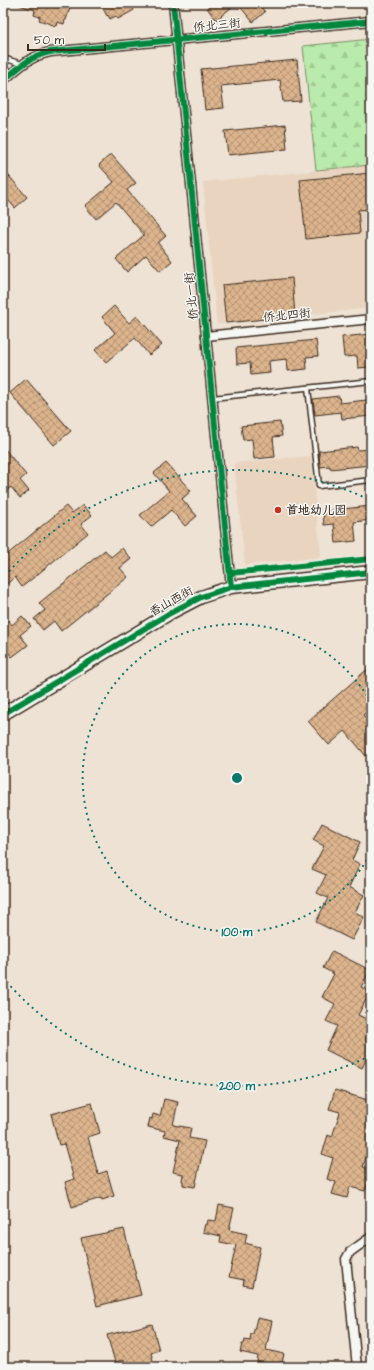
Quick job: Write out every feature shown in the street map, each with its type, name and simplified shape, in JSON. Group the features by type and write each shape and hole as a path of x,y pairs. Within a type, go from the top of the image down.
{"street":[{"name":"侨北一街","path":"173,3 231,587"},
{"name":"侨北三街","path":"3,81 23,64 36,56 50,52 371,21"},
{"name":"侨北四街","path":"206,336 371,319"},
{"name":"香山西街","path":"3,714 176,610 212,592 231,587 371,572"},
{"path":"357,1367 346,1259 350,1252 371,1237"}],"lane":[{"path":"3,58 23,64"},
{"path":"212,398 371,381"},
{"path":"308,388 319,486 371,480"}],"shaded area":[{"path":"371,165 371,308 217,324 203,182"},
{"name":"首地幼儿园","path":"311,456 321,557 245,565 234,463"}],"green space":[{"path":"371,39 371,165 316,170 303,46"}],"building":[{"path":"19,3 62,3 62,5 70,8 64,24 57,22 56,26 39,20 40,17 34,15 35,10 19,5"},
{"path":"100,3 130,3 134,10 118,19 116,16 110,19"},
{"path":"213,3 237,3 216,20 207,8"},
{"path":"237,3 258,3 265,12 253,22"},
{"path":"297,60 301,101 283,102 280,80 221,86 224,108 205,110 201,69"},
{"path":"285,125 287,149 228,155 225,131"},
{"path":"111,154 136,183 127,190 166,236 158,243 172,261 160,271 146,255 127,272 116,259 144,235 116,202 96,219 85,206 114,182 99,165"},
{"path":"3,169 27,197 15,208 3,194"},
{"path":"371,173 371,209 358,210 360,233 306,239 300,180"},
{"path":"292,278 295,316 226,323 222,285"},
{"path":"114,306 129,323 137,316 162,345 149,355 135,338 106,362 95,350 115,333 102,317"},
{"path":"371,334 371,367 358,368 357,356 344,357 342,337"},
{"path":"316,340 318,356 306,357 307,369 288,371 287,359 269,361 270,373 251,375 250,363 237,364 236,348"},
{"path":"26,379 71,431 54,445 10,393"},
{"path":"339,396 340,403 367,400 367,405 371,405 371,416 342,419 341,412 315,415 313,399"},
{"path":"280,422 282,436 273,437 275,457 254,459 252,439 243,440 241,426"},
{"path":"3,447 26,475 20,480 29,491 20,498 11,487 3,494"},
{"path":"357,447 358,450 371,449 371,465 330,469 330,466 320,467 319,451"},
{"path":"166,463 191,491 182,499 197,516 185,526 171,510 151,527 140,515 169,491 154,473"},
{"path":"83,505 92,515 81,524 88,533 22,587 15,577 3,587 3,558 66,506 72,513"},
{"path":"371,506 371,520 354,522 356,541 336,543 334,524 324,525 323,511"},
{"path":"122,548 131,559 120,568 128,577 61,631 54,621 43,630 34,619 45,610 39,603 105,550 111,557"},
{"path":"3,614 12,625 22,616 31,626 20,635 28,645 12,657 3,646"},
{"path":"371,666 371,708 363,715 371,724 371,752 366,756 345,731 329,745 308,721"},
{"path":"322,823 360,842 352,860 360,864 349,887 364,895 355,912 364,917 352,940 316,922 328,898 317,893 326,875 312,869 324,846 313,840"},
{"path":"332,951 370,970 361,987 370,992 358,1015 371,1021 371,1028 365,1040 371,1043 371,1050 362,1068 326,1050 337,1026 326,1021 335,1004 322,997 334,974 323,968"},
{"path":"335,1090 371,1101 371,1149 369,1148 363,1167 371,1170 371,1174 365,1191 350,1187 347,1198 332,1194 336,1182 327,1179 333,1158 322,1154 328,1135 332,1137 340,1112 329,1109"},
{"path":"164,1099 178,1102 173,1125 191,1128 189,1138 205,1141 195,1187 183,1185 183,1174 173,1172 180,1140 164,1136 165,1131 148,1127 150,1118 152,1119 153,1114 160,1116"},
{"path":"92,1103 100,1133 88,1137 98,1174 107,1171 114,1196 102,1200 101,1198 72,1207 65,1182 74,1179 64,1144 59,1145 51,1114"},
{"path":"219,1205 234,1208 229,1230 247,1234 245,1243 260,1247 252,1287 243,1285 244,1280 229,1277 236,1245 220,1242 221,1236 203,1232 205,1224 207,1224 208,1220 216,1221"},
{"path":"124,1229 141,1295 97,1306 81,1238"},
{"path":"257,1318 272,1321 266,1350 284,1354 281,1367 272,1367 273,1365 257,1362 258,1356 240,1352 242,1344 244,1344 245,1340 250,1341"},
{"path":"152,1324 159,1350 151,1353 155,1367 126,1367 124,1360 115,1362 107,1335"}],"cycle path":[{"path":"173,3 231,587"},
{"path":"3,81 19,67 36,56 50,52 371,21"},
{"path":"230,573 371,559"},
{"path":"3,714 170,613 201,597 231,587 371,572"}],"place":[{"name":"首地幼儿园","path":"278,510"}]}
